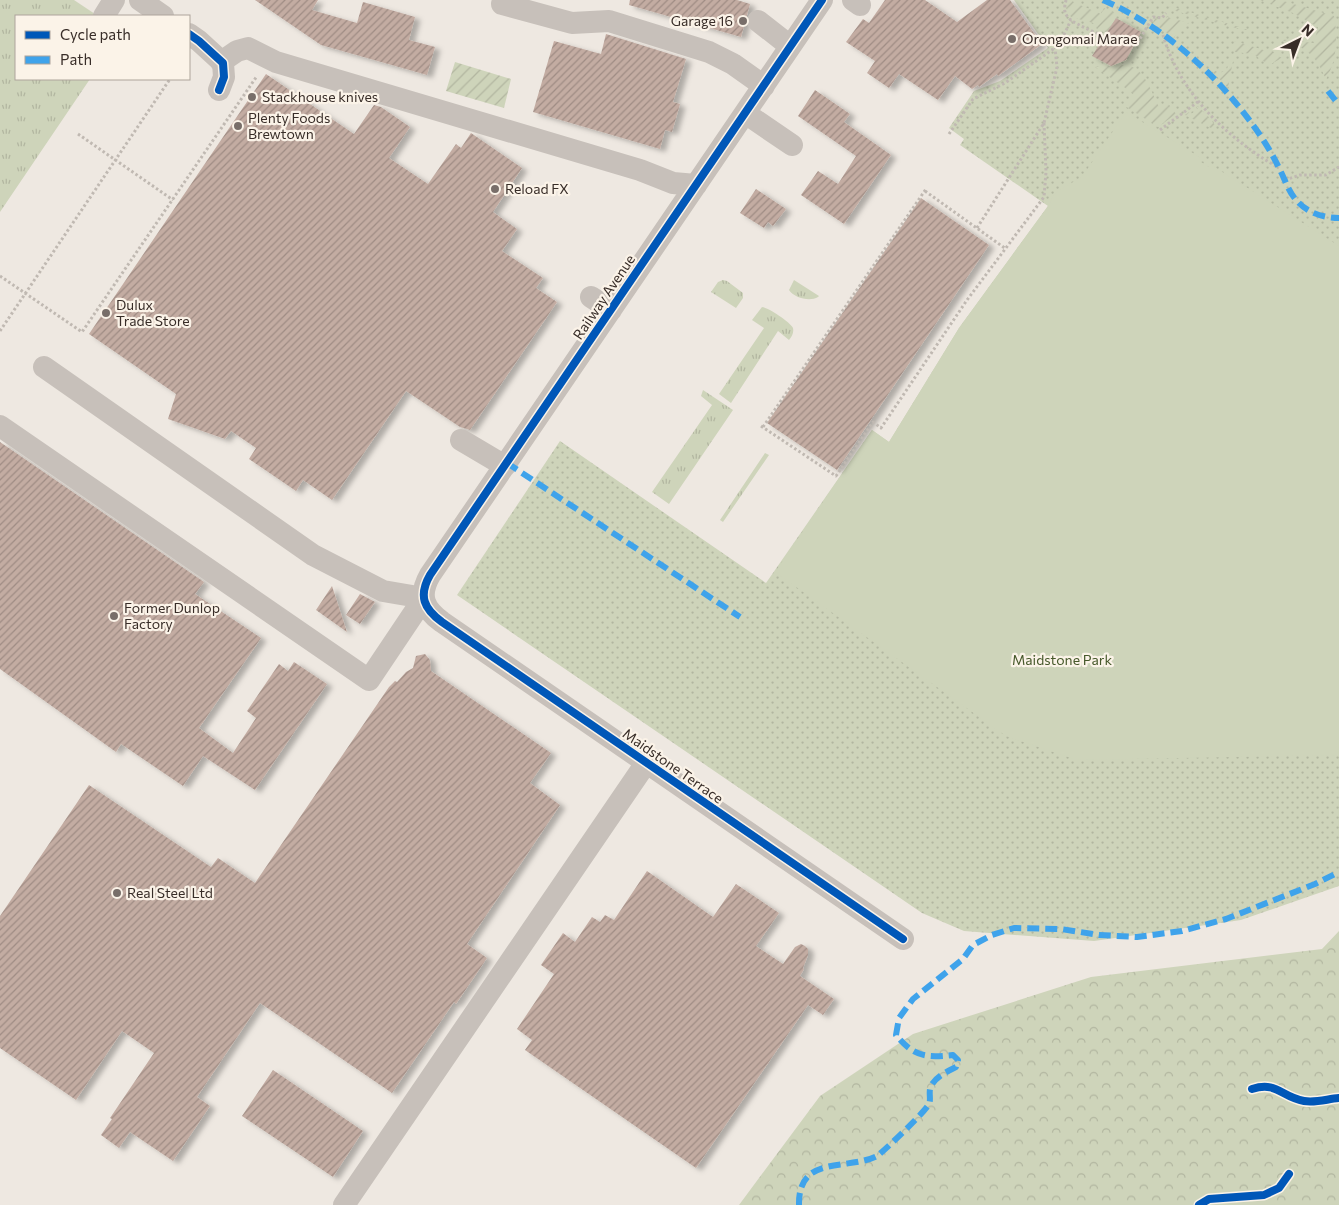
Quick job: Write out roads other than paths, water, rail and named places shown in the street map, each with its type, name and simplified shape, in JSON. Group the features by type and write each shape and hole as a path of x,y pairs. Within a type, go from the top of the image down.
{"street":[{"path":"105,15 114,0"},
{"path":"140,0 162,15"},
{"name":"Railway Avenue","path":"0,426 369,680 427,605 424,587 430,575 822,0"},
{"path":"502,4 572,23 609,21 709,52 733,64 764,86"},
{"path":"758,21 790,46"},
{"path":"190,35 200,41 223,63 224,78 219,90"},
{"path":"221,62 237,51 248,48 276,62 640,170 673,183 696,185"},
{"path":"744,113 792,146"},
{"path":"591,297 611,310"},
{"path":"44,367 313,556 383,591 427,605"},
{"path":"461,440 505,466"},
{"name":"Maidstone Terrace","path":"427,605 646,763 903,939"},
{"path":"344,1205 646,763"}],"place":[{"name":"Garage 16","path":"743,21"},
{"name":"Orongomai Marae","path":"1012,39"},
{"name":"Stackhouse knives","path":"252,97"},
{"name":"Plenty Foods Brewtown","path":"238,126"},
{"name":"Reload FX","path":"495,189"},
{"name":"Dulux Trade Store","path":"106,313"},
{"name":"Former Dunlop Factory","path":"114,616"},
{"name":"Real Steel Ltd","path":"117,893"}],"park label":[{"name":"Maidstone Park","path":"1062,660"}]}
